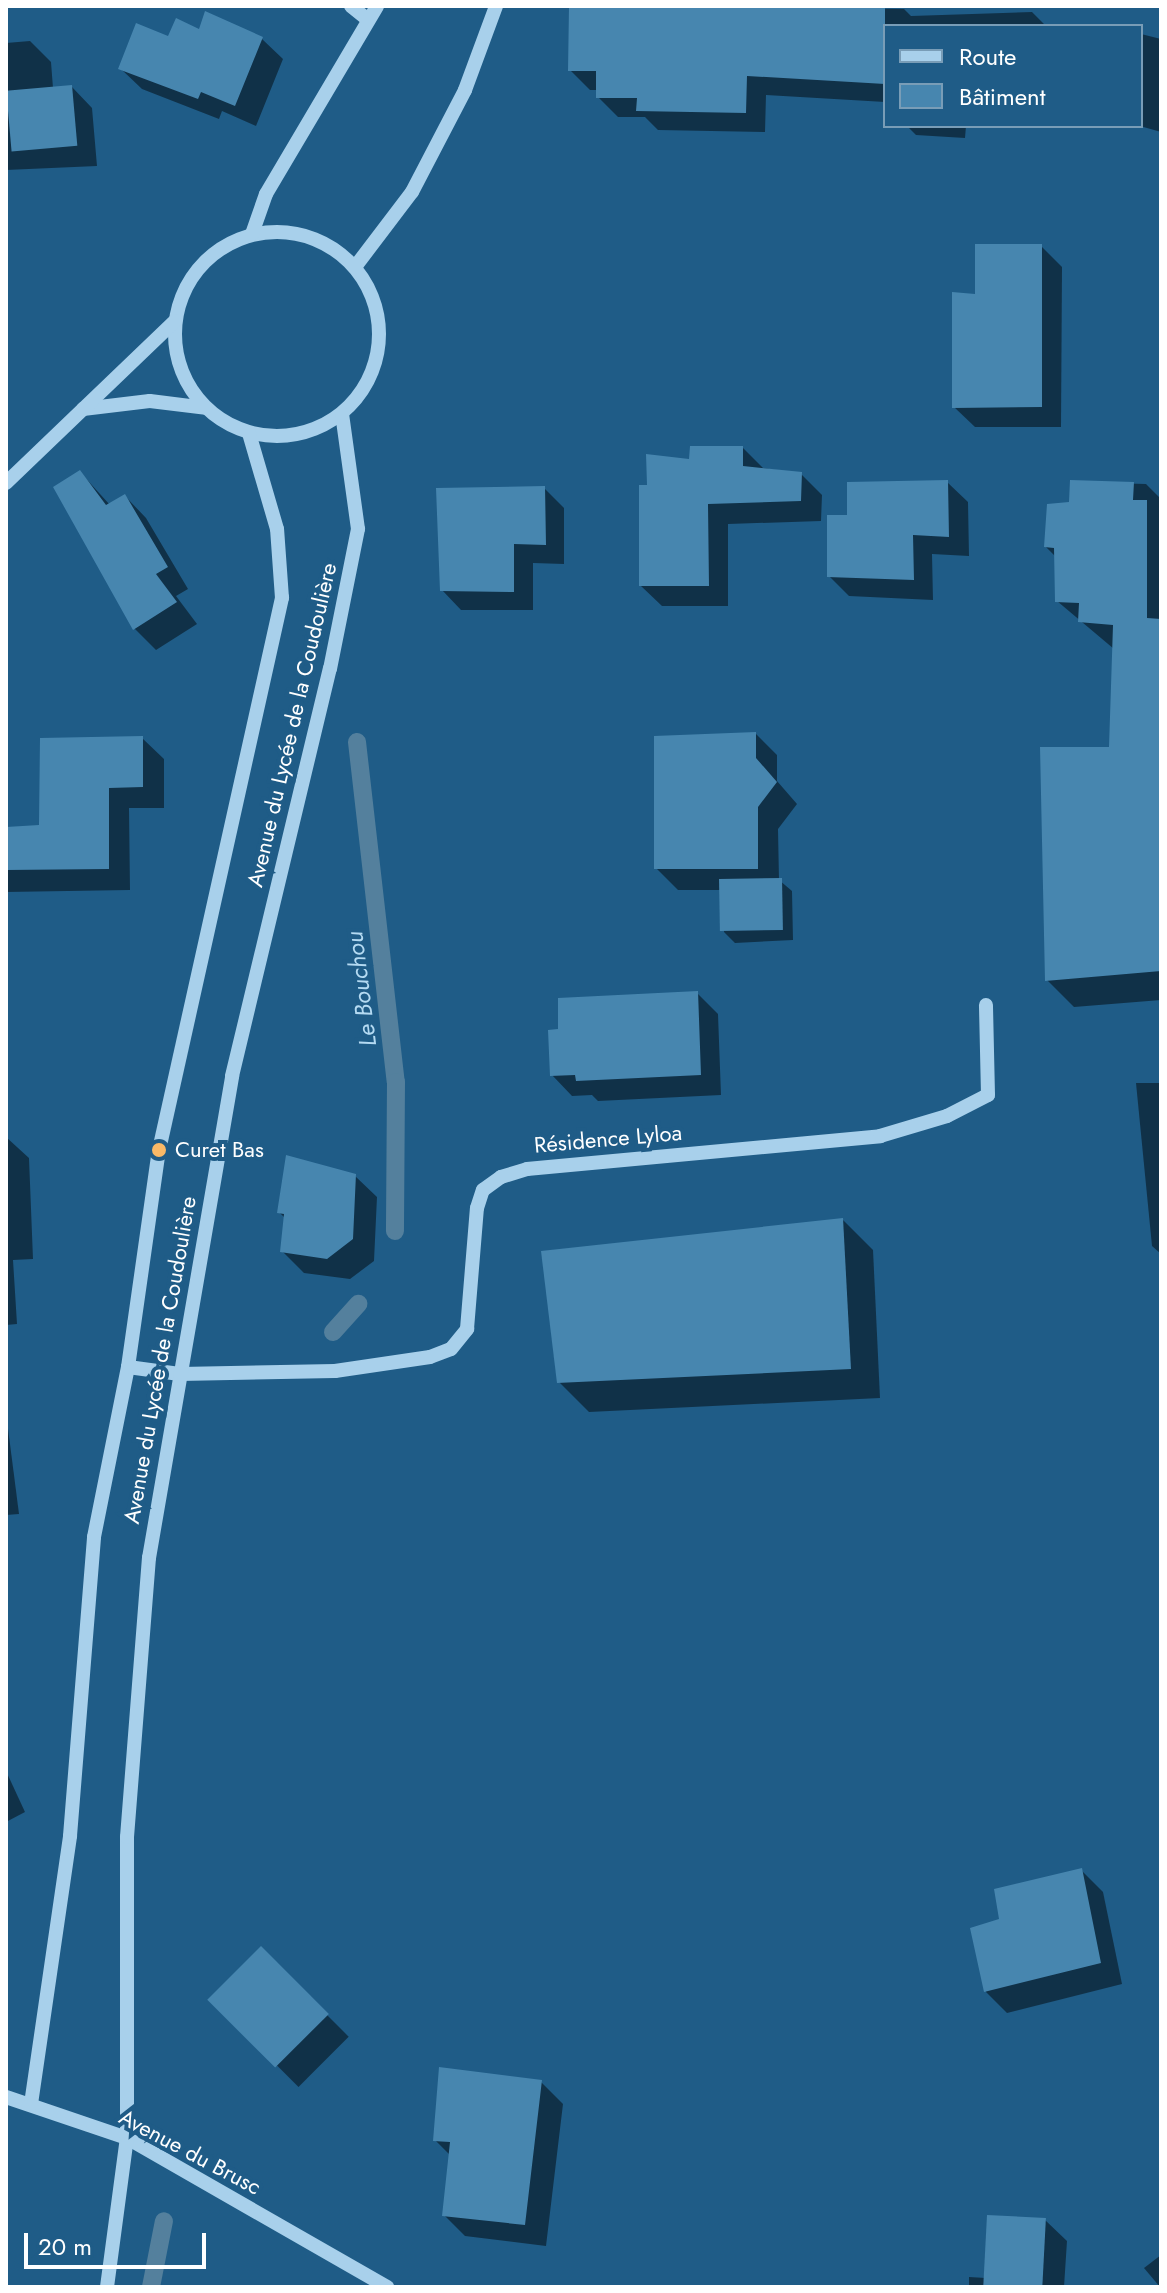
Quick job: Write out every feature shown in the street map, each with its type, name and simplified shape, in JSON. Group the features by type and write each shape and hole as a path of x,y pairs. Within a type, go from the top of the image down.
{"street":[{"path":"351,6 368,20"},
{"path":"252,234 266,194 377,6"},
{"path":"355,267 418,179 465,90 496,6"},
{"path":"252,234 308,236 355,267 374,303 379,344 367,382 342,414 314,430 282,437 249,433 206,408 187,383 176,353 175,321 183,292 200,265 223,246 252,234"},
{"path":"6,483 175,321"},
{"path":"83,409 150,401 206,408"},
{"name":"Avenue du Lycée de la Coudoulière","path":"107,2287 127,2138 127,1837 149,1558 232,1076 330,669 358,529 342,414"},
{"name":"Avenue du Lycée de la Coudoulière","path":"31,2104 70,1836 94,1537 128,1367 159,1150 282,598 277,529 249,433"},
{"name":"Résidence Lyloa","path":"180,1374 335,1371 430,1357 451,1349 467,1329 480,1199 483,1190 501,1177 527,1169 880,1136 947,1116 988,1095 986,1005"},
{"path":"128,1367 180,1374"},
{"name":"Avenue du Brusc","path":"6,2097 127,2138 387,2287"}],"building":[{"path":"569,6 885,6 883,84 747,76 746,113 636,111 637,98 596,98 596,71 568,71"},
{"path":"205,11 263,37 235,106 201,92 198,99 118,69 136,23 168,36 176,18 199,29"},
{"path":"72,85 77,146 12,152 6,91"},
{"path":"975,244 1042,244 1042,407 952,408 952,292 975,294"},
{"path":"690,446 743,446 743,466 802,472 801,501 708,504 709,586 639,586 639,485 647,485 646,454 689,459"},
{"path":"80,470 106,505 125,494 168,567 156,574 177,602 133,630 53,487"},
{"path":"948,480 949,537 913,535 914,580 827,577 827,515 847,515 847,482"},
{"path":"1070,480 1134,482 1133,500 1147,500 1147,618 1161,619 1161,971 1045,981 1040,747 1109,747 1113,625 1078,622 1079,603 1055,602 1054,548 1044,547 1047,504 1069,502"},
{"path":"545,486 546,545 514,544 514,592 440,591 436,488"},
{"path":"756,732 756,758 777,782 758,807 758,869 654,869 654,736"},
{"path":"143,736 143,787 109,788 109,869 6,870 6,827 39,825 40,738"},
{"path":"782,878 783,930 720,931 719,879"},
{"path":"698,991 701,1075 576,1081 575,1075 550,1076 548,1030 558,1029 558,998"},
{"path":"286,1155 356,1174 353,1239 327,1259 280,1252 284,1214 277,1213"},
{"path":"843,1218 851,1369 557,1383 541,1251"},
{"path":"1082,1868 1101,1963 984,1992 970,1928 999,1919 994,1889"},
{"path":"261,1946 329,2014 275,2068 207,2000"},
{"path":"439,2067 542,2080 525,2225 442,2216 450,2142 433,2141"},
{"path":"987,2215 1046,2218 1042,2287 983,2287"}],"waterway":[{"name":"Le Bouchou","path":"357,742 396,1082 395,1231"},
{"name":"Le Bouchou","path":"333,1332 358,1304"},
{"name":"Le Bouchou","path":"151,2287 164,2221"}],"place":[{"name":"Curet Bas","path":"159,1150"}]}
